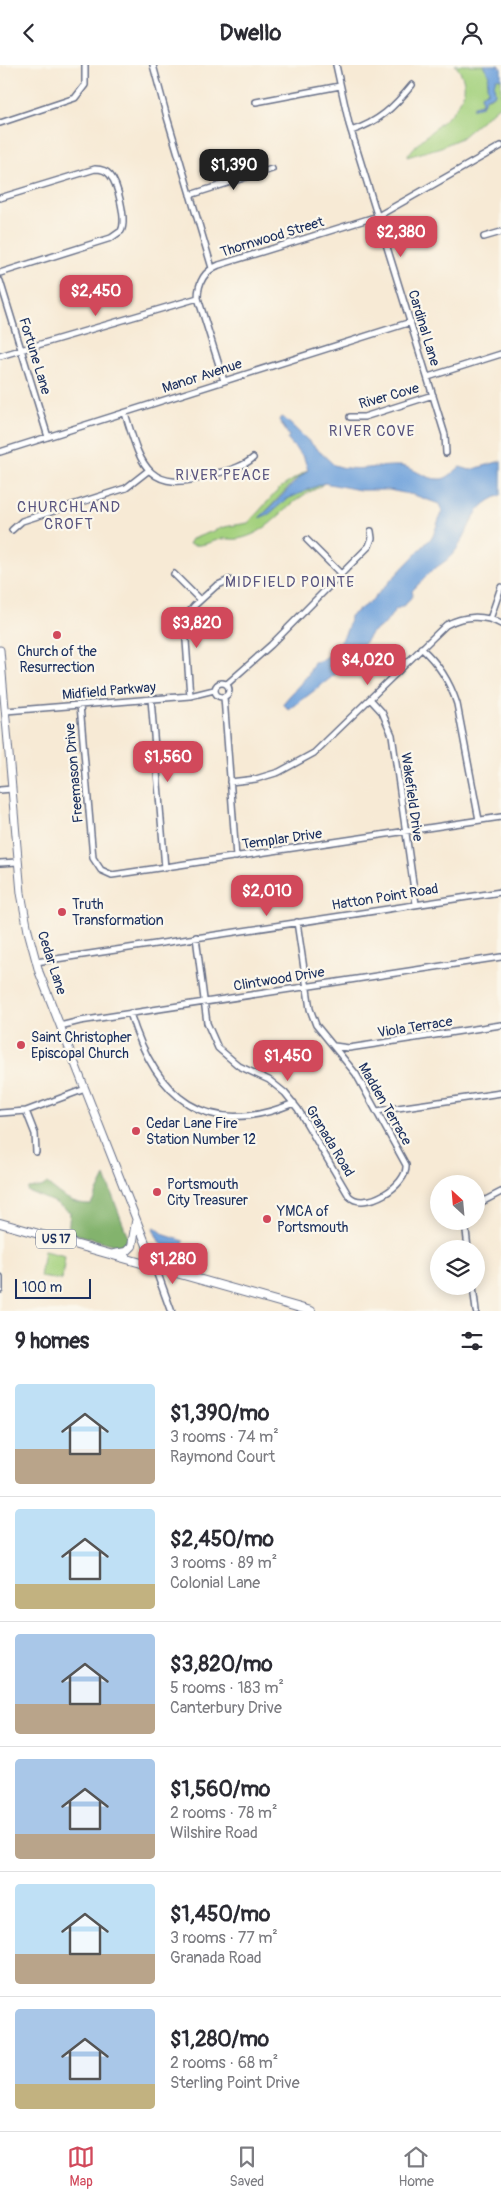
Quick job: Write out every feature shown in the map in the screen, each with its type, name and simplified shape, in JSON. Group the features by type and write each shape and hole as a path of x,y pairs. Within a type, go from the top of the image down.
{"main road":[{"name":"Cedar Lane","path":"0,650 23,909 36,962 155,1267"},
{"path":"112,1255 126,1251 132,1246 136,1222"},
{"name":"US 17","path":"0,1223 311,1311"}],"street":[{"path":"0,123 76,98 85,85 85,65"},
{"path":"153,65 212,267"},
{"name":"Cardinal Lane","path":"336,65 352,131 445,435 446,453"},
{"path":"352,131 382,118 412,85"},
{"path":"256,102 340,86"},
{"name":"Thornwood Street","path":"198,298 201,279 212,267 378,216 501,145"},
{"path":"0,198 88,171 101,169 109,173 114,183 124,223 121,231 111,238 0,273"},
{"path":"190,195 272,169"},
{"path":"484,237 501,232"},
{"name":"Fortune Lane","path":"0,281 48,437"},
{"path":"0,356 198,298 224,381"},
{"name":"Manor Avenue","path":"0,451 410,322"},
{"path":"428,377 501,354"},
{"name":"River Cove","path":"350,417 364,417 433,395"},
{"path":"125,413 140,459 149,470 167,481 186,482 240,466 253,457"},
{"path":"12,530 22,521 126,488 149,470"},
{"path":"224,697 220,697 214,691 218,683 227,684 270,645 369,546 372,531"},
{"path":"307,540 341,574"},
{"path":"174,574 200,600"},
{"path":"190,696 186,621 190,610 200,600 216,586 229,580"},
{"path":"490,619 501,587"},
{"path":"230,782 267,777 303,760 319,750 438,631 453,621 468,617 490,619 501,625"},
{"path":"421,648 439,667 455,697 478,820"},
{"path":"227,684 229,689 224,697 236,857"},
{"name":"Midfield Parkway","path":"6,711 190,696 214,691"},
{"path":"151,699 165,868"},
{"name":"Wakefield Drive","path":"370,699 382,712 390,727 416,904"},
{"name":"Freemason Drive","path":"80,705 91,838"},
{"path":"0,790 12,789"},
{"name":"Templar Drive","path":"91,838 95,862 106,873 116,875 501,817"},
{"path":"0,863 18,862"},
{"name":"Hatton Point Road","path":"36,962 501,891"},
{"name":"Madden Terrace","path":"297,922 312,1017 321,1033 356,1074 405,1161"},
{"name":"Granada Road","path":"196,937 210,1032 220,1051 239,1066 273,1083 294,1103 349,1196 355,1201 363,1202 375,1198 401,1182 407,1170 405,1161"},
{"name":"Clintwood Drive","path":"60,1026 130,1013 501,957"},
{"path":"130,1013 135,1029 154,1070 168,1088 189,1105 214,1113 243,1117 272,1111 294,1103"},
{"name":"Viola Terrace","path":"333,1045 349,1048 501,1025"},
{"path":"0,1113 26,1111 85,1089"},
{"path":"376,1111 501,1093"},
{"path":"26,1111 35,1134 36,1152"},
{"path":"485,1200 501,1192"},
{"path":"155,1267 171,1311"},
{"path":"0,1277 0,1290"},
{"path":"474,1295 476,1311"}],"green space":[{"path":"455,65 483,65 489,74 487,84 489,91 484,93 481,104 474,106 474,108 483,105 485,99 491,97 495,92 494,81 499,78 501,79 501,104 461,138 441,147 407,157 459,103 464,91 463,79"},
{"path":"308,470 293,482 261,517 287,499 324,483 301,497 257,532 238,539 222,539 198,545 189,544 192,539 224,527 248,523 280,488"},
{"path":"105,1176 129,1240 125,1246 118,1246 68,1232 70,1212 56,1203 27,1191 28,1188 41,1187 47,1184 68,1199 79,1203 91,1204"},
{"path":"44,1251 65,1256 62,1280 40,1277"}],"water":[{"path":"483,65 498,65 501,68 501,79 496,78 494,85 495,94 485,99 482,106 472,110 474,106 482,104 481,95 488,91 489,74"},
{"path":"281,417 334,465 342,467 358,469 400,466 429,478 443,479 460,467 470,470 501,461 501,495 490,500 476,513 459,546 452,555 430,572 412,591 413,595 406,604 395,610 385,624 372,632 350,663 289,710 284,705 285,701 308,675 314,662 327,657 333,651 347,630 350,616 371,601 433,536 442,511 439,504 414,495 389,490 360,490 324,483 287,499 269,514 259,518 308,470 304,458 287,439 289,436 279,420"},
{"path":"155,1227 165,1235 184,1241 179,1258 169,1253 163,1247 153,1228"}],"place":[{"name":"Church of the Resurrection","path":"57,635"},
{"name":"Truth Transformation","path":"62,912"},
{"name":"Saint Christopher Episcopal Church","path":"21,1045"},
{"name":"Cedar Lane Fire Station Number 12","path":"136,1131"},
{"name":"Portsmouth City Treasurer","path":"157,1192"},
{"name":"YMCA of Portsmouth","path":"267,1219"}],"district":[{"name":"RIVER COVE","path":"372,431"},
{"name":"RIVER PEACE","path":"223,475"},
{"name":"CHURCHLAND CROFT","path":"69,516"},
{"name":"MIDFIELD POINTE","path":"290,582"}]}
